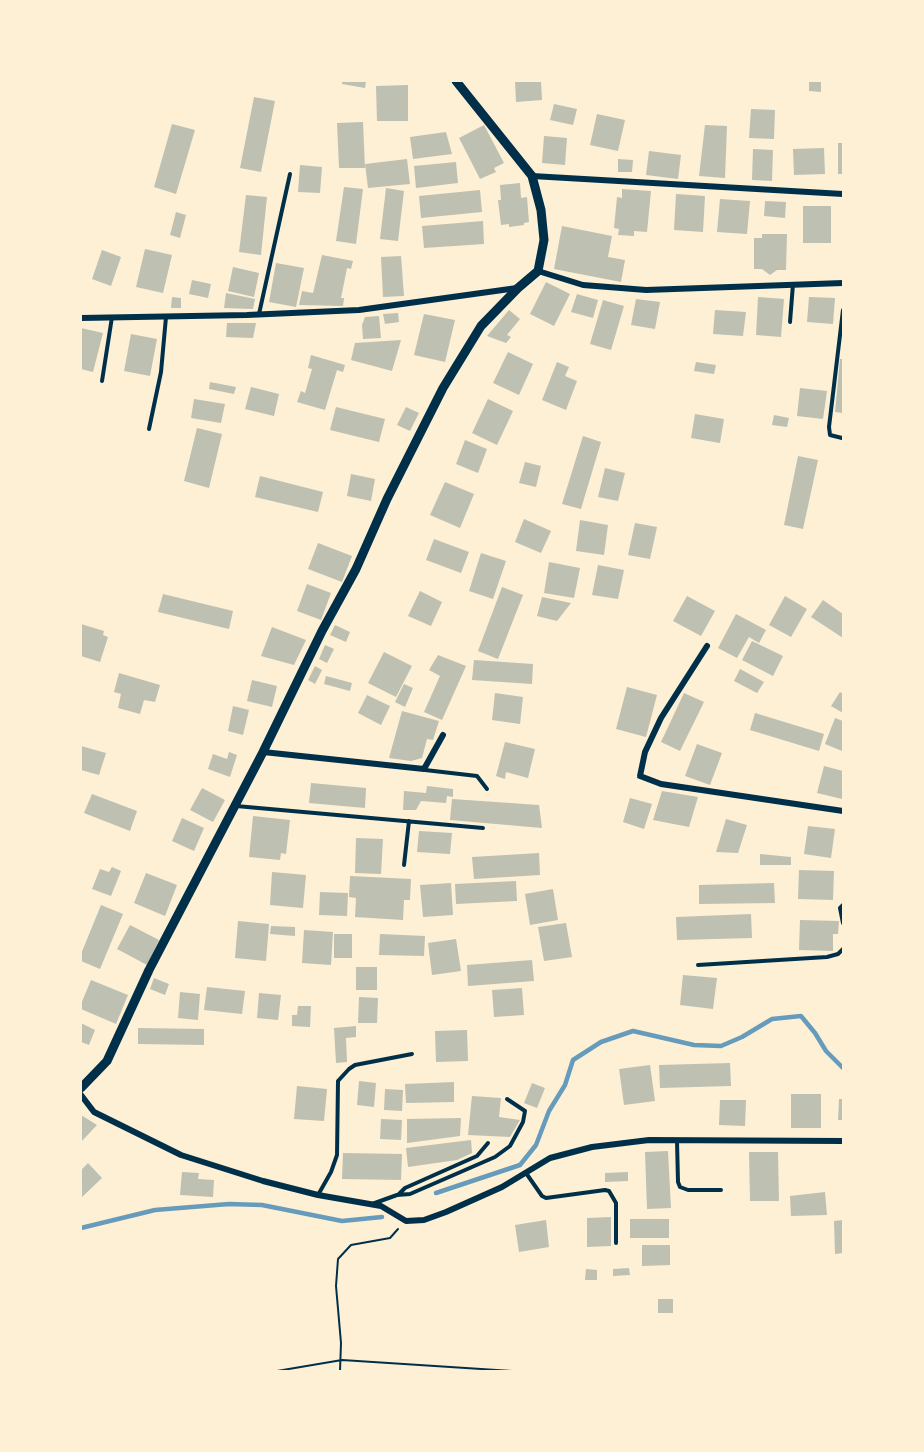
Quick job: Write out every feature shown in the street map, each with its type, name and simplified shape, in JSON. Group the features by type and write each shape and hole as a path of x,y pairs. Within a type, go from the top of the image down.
{"street":[{"path":"81,1088 107,1061 149,970 356,569 387,500 443,388 482,326 518,288 538,271 544,240 541,210 532,176 456,81"},
{"path":"532,176 843,194"},
{"path":"538,271 584,285 646,290 843,283"},
{"path":"81,318 360,310 518,288"},
{"path":"707,646 661,718 645,752 640,776 661,784 843,811"},
{"path":"263,753 424,769 443,735"},
{"path":"81,1095 94,1112 181,1155 263,1181 318,1195 381,1206 406,1221 424,1220 446,1212 502,1186 550,1158 592,1147 649,1140 843,1141"}],"lane":[{"path":"259,314 290,174"},
{"path":"790,322 793,284"},
{"path":"842,438 830,435 829,427 843,310"},
{"path":"149,429 160,372 166,316"},
{"path":"102,381 112,317"},
{"path":"424,769 477,776 487,789"},
{"path":"235,806 483,828"},
{"path":"404,865 409,821"},
{"path":"843,905 840,908 843,923"},
{"path":"698,965 827,957 843,950"},
{"path":"318,1195 331,1172 337,1155 338,1081 355,1065 412,1054"},
{"path":"372,1204 397,1195 410,1194 495,1157 510,1146 523,1122 525,1111 507,1099"},
{"path":"677,1140 680,1187 688,1190 721,1190"},
{"path":"397,1195 405,1188 477,1156 488,1143"},
{"path":"526,1172 542,1196 546,1198 609,1191 616,1203 616,1243"}],"path":[{"path":"340,1371 342,1360 336,1287 338,1259 351,1245 390,1238 406,1221"},
{"path":"277,1371 342,1360 512,1371"}],"building":[{"path":"342,81 366,81 365,88 342,84"},
{"path":"515,81 541,81 542,100 516,102"},
{"path":"809,81 821,81 821,92 809,91"},
{"path":"408,85 408,121 377,121 376,86"},
{"path":"254,97 275,101 261,172 240,168"},
{"path":"554,104 577,109 573,125 550,120"},
{"path":"751,109 775,110 774,139 749,138"},
{"path":"597,114 625,120 618,151 590,145"},
{"path":"363,122 365,168 339,168 337,123"},
{"path":"172,124 195,130 176,194 154,187"},
{"path":"484,125 504,163 494,168 496,172 480,179 459,138"},
{"path":"705,125 727,126 725,178 699,176"},
{"path":"446,132 452,154 413,159 410,137"},
{"path":"544,136 567,138 565,165 542,163"},
{"path":"838,143 843,143 843,174 838,174"},
{"path":"824,148 825,174 794,175 793,149"},
{"path":"753,149 773,150 772,181 752,180"},
{"path":"649,151 681,155 678,179 646,175"},
{"path":"407,159 410,184 368,188 365,164"},
{"path":"618,159 633,160 632,172 618,172"},
{"path":"456,162 458,183 416,188 414,166"},
{"path":"300,165 322,167 320,193 298,192"},
{"path":"520,183 521,198 527,197 529,222 509,227 509,224 501,225 498,200 501,200 500,185"},
{"path":"344,187 363,189 356,244 336,241"},
{"path":"386,188 404,191 398,241 380,239"},
{"path":"622,189 651,191 647,232 634,231 634,236 618,235 619,229 614,228 617,197 622,198"},
{"path":"480,190 482,212 421,218 419,196"},
{"path":"676,194 705,196 703,232 674,230"},
{"path":"246,195 267,197 261,255 239,252"},
{"path":"720,199 750,201 747,234 717,232"},
{"path":"765,201 786,202 785,218 764,216"},
{"path":"803,206 831,206 831,243 803,243"},
{"path":"176,212 186,215 180,238 170,235"},
{"path":"483,221 484,244 424,248 422,226"},
{"path":"562,226 612,236 608,257 625,260 621,282 554,269"},
{"path":"762,234 787,234 786,270 777,270 770,275 762,269 754,269 754,238 762,238"},
{"path":"145,249 172,255 163,293 136,287"},
{"path":"102,250 121,257 111,286 92,279"},
{"path":"322,255 353,261 351,269 347,268 341,298 344,298 343,306 299,305 302,291 313,293"},
{"path":"401,256 404,296 383,297 381,257"},
{"path":"276,263 304,268 296,307 269,302"},
{"path":"233,267 259,273 254,297 228,291"},
{"path":"192,280 211,284 208,298 189,294"},
{"path":"546,282 570,294 554,326 530,314"},
{"path":"226,293 255,299 253,309 224,308"},
{"path":"577,294 598,300 593,318 571,312"},
{"path":"172,297 181,298 181,308 171,308"},
{"path":"758,297 784,299 781,337 756,335"},
{"path":"809,297 835,298 833,324 807,322"},
{"path":"636,299 660,302 655,329 631,325"},
{"path":"603,300 624,306 611,350 590,344"},
{"path":"509,310 520,319 507,335 511,337 506,343 487,336"},
{"path":"715,310 746,312 743,336 713,334"},
{"path":"398,313 399,322 385,324 383,314"},
{"path":"424,314 455,320 445,362 414,355"},
{"path":"379,316 381,338 363,339 362,325 365,317"},
{"path":"227,323 256,323 253,338 226,337"},
{"path":"81,328 103,333 93,372 81,369"},
{"path":"131,334 157,339 150,376 124,371"},
{"path":"401,340 392,371 351,360 355,343"},
{"path":"508,352 533,364 519,395 493,383"},
{"path":"311,355 345,365 343,372 337,370 325,410 297,402 301,391 305,393 312,369 308,368"},
{"path":"840,359 843,359 843,413 835,412"},
{"path":"557,362 569,367 565,376 577,381 566,410 542,400"},
{"path":"696,362 716,365 714,374 694,371"},
{"path":"210,382 236,387 234,394 209,389"},
{"path":"251,387 279,394 274,416 245,409"},
{"path":"800,388 827,391 823,419 797,416"},
{"path":"194,399 225,404 221,423 191,418"},
{"path":"488,399 513,411 497,445 472,433"},
{"path":"336,407 385,419 379,442 330,430"},
{"path":"406,407 419,413 410,431 397,425"},
{"path":"695,414 724,419 720,443 691,438"},
{"path":"774,415 789,418 787,427 772,425"},
{"path":"197,428 222,434 209,488 184,481"},
{"path":"583,436 601,442 581,509 562,504"},
{"path":"465,440 487,449 478,473 456,464"},
{"path":"798,456 818,460 803,529 784,525"},
{"path":"525,462 541,466 536,487 519,483"},
{"path":"605,468 625,473 618,501 598,497"},
{"path":"351,474 375,479 371,501 347,496"},
{"path":"260,476 323,492 318,512 255,497"},
{"path":"445,482 474,494 460,528 430,515"},
{"path":"524,519 551,531 541,553 515,542"},
{"path":"580,520 608,525 604,555 576,551"},
{"path":"635,523 657,527 650,559 628,555"},
{"path":"434,539 469,552 461,573 426,560"},
{"path":"318,543 352,556 342,582 308,569"},
{"path":"481,553 506,561 493,599 469,591"},
{"path":"549,562 580,568 574,598 544,593"},
{"path":"598,565 624,570 618,599 592,595"},
{"path":"307,584 331,593 321,620 297,611"},
{"path":"502,587 523,595 498,659 478,651"},
{"path":"420,591 442,602 431,626 408,616"},
{"path":"163,594 233,611 229,629 158,612"},
{"path":"687,596 715,611 701,636 673,621"},
{"path":"785,596 807,609 791,637 769,625"},
{"path":"542,597 571,603 557,621 537,616"},
{"path":"823,600 843,614 843,638 811,617"},
{"path":"736,614 766,630 759,643 749,637 737,658 718,648"},
{"path":"81,624 104,631 103,635 108,637 100,662 81,656"},
{"path":"335,625 350,632 346,642 330,635"},
{"path":"272,627 306,640 294,665 261,656"},
{"path":"752,641 783,656 773,676 742,660"},
{"path":"325,645 334,649 327,663 319,659"},
{"path":"384,652 412,666 396,697 368,683"},
{"path":"438,655 466,666 442,720 424,712 440,676 429,670"},
{"path":"474,660 533,664 532,684 472,680"},
{"path":"315,666 322,670 315,684 308,680"},
{"path":"740,669 764,682 757,693 734,681"},
{"path":"119,673 160,685 155,702 144,700 140,714 118,708 121,694 114,692"},
{"path":"326,676 352,683 350,691 324,684"},
{"path":"252,680 277,686 272,707 247,701"},
{"path":"404,684 413,688 405,707 395,702"},
{"path":"627,687 657,695 646,737 616,729"},
{"path":"840,692 843,694 843,713 831,706"},
{"path":"495,693 523,697 520,724 492,720"},
{"path":"684,693 704,702 680,751 661,742"},
{"path":"367,695 390,706 381,725 358,713"},
{"path":"233,706 249,710 243,735 228,731"},
{"path":"402,711 439,721 433,740 427,739 422,758 411,761 389,758"},
{"path":"755,713 824,734 819,751 750,730"},
{"path":"835,718 843,721 842,751 825,744"},
{"path":"505,742 535,749 528,778 506,772 505,779 496,776"},
{"path":"697,744 722,753 710,785 685,776"},
{"path":"81,746 106,753 99,775 81,770"},
{"path":"229,752 237,755 230,777 208,769 213,754 227,759"},
{"path":"824,766 843,771 842,799 817,793"},
{"path":"311,783 366,788 365,808 309,803"},
{"path":"427,786 453,789 453,797 447,796 446,803 421,801 416,810 403,810 404,791 426,793"},
{"path":"202,788 225,800 213,822 190,810"},
{"path":"662,791 698,797 689,827 653,820"},
{"path":"92,794 137,811 130,831 84,813"},
{"path":"630,798 652,804 644,829 623,822"},
{"path":"452,799 539,805 542,828 450,820"},
{"path":"253,816 290,820 286,854 281,853 280,860 249,857"},
{"path":"182,818 204,828 194,851 172,841"},
{"path":"726,819 747,825 738,853 716,852"},
{"path":"808,826 835,829 831,858 804,854"},
{"path":"419,831 452,833 450,854 417,852"},
{"path":"356,838 383,839 381,874 355,873"},
{"path":"539,853 540,875 474,879 472,857"},
{"path":"760,854 791,857 791,865 760,865"},
{"path":"112,867 121,871 111,896 92,889 100,869 109,872"},
{"path":"799,870 834,871 833,900 798,899"},
{"path":"272,872 306,875 303,908 270,905"},
{"path":"146,873 177,885 165,916 134,903"},
{"path":"350,876 411,879 410,900 404,900 403,920 355,917 356,898 349,897"},
{"path":"516,881 517,901 456,904 455,884"},
{"path":"451,883 453,915 423,917 420,885"},
{"path":"774,883 775,903 699,904 699,885"},
{"path":"553,889 558,920 530,925 525,894"},
{"path":"320,892 348,893 347,916 319,915"},
{"path":"101,905 123,914 100,969 81,961 81,954"},
{"path":"751,914 752,938 677,940 676,917"},
{"path":"800,920 839,921 838,934 833,934 833,951 799,950"},
{"path":"238,921 269,924 266,961 235,958"},
{"path":"566,923 572,957 544,961 538,927"},
{"path":"130,925 159,940 147,965 117,949"},
{"path":"271,926 295,927 295,936 270,934"},
{"path":"304,930 333,932 331,965 302,963"},
{"path":"334,934 352,934 352,958 334,958"},
{"path":"380,934 425,936 424,956 379,955"},
{"path":"456,939 461,971 432,975 428,943"},
{"path":"532,960 534,981 468,986 467,965"},
{"path":"356,967 377,967 377,990 356,990"},
{"path":"683,975 717,978 713,1009 680,1005"},
{"path":"154,978 169,984 165,995 150,989"},
{"path":"91,980 128,995 116,1024 81,1009"},
{"path":"207,987 245,991 242,1014 204,1010"},
{"path":"522,988 524,1015 494,1017 492,990"},
{"path":"180,992 200,994 198,1020 178,1018"},
{"path":"259,993 281,995 278,1020 257,1018"},
{"path":"359,997 378,998 377,1023 358,1023"},
{"path":"298,1006 311,1006 310,1027 292,1026 292,1015 297,1015"},
{"path":"81,1023 95,1030 89,1045 81,1042"},
{"path":"356,1026 356,1037 346,1038 347,1062 336,1063 334,1028"},
{"path":"138,1028 204,1029 204,1045 138,1044"},
{"path":"467,1030 468,1061 436,1062 435,1031"},
{"path":"730,1063 731,1086 660,1088 659,1065"},
{"path":"650,1065 655,1101 624,1105 619,1069"},
{"path":"359,1081 376,1083 374,1107 357,1105"},
{"path":"454,1082 454,1102 406,1103 405,1084"},
{"path":"532,1083 545,1088 537,1108 524,1103"},
{"path":"297,1086 327,1089 324,1121 294,1119"},
{"path":"385,1089 403,1090 402,1111 384,1110"},
{"path":"791,1094 821,1094 821,1128 791,1128"},
{"path":"472,1096 501,1098 499,1117 520,1120 510,1137 468,1135"},
{"path":"839,1099 843,1099 843,1120 838,1120"},
{"path":"720,1100 746,1100 745,1126 719,1125"},
{"path":"81,1115 97,1125 81,1142"},
{"path":"461,1118 460,1136 407,1143 407,1119"},
{"path":"381,1119 402,1120 401,1140 380,1139"},
{"path":"471,1140 472,1153 457,1160 408,1167 406,1148"},
{"path":"668,1151 671,1208 647,1209 645,1152"},
{"path":"749,1152 778,1152 779,1201 750,1201"},
{"path":"343,1153 402,1154 401,1180 342,1179"},
{"path":"88,1163 102,1178 81,1198 81,1170"},
{"path":"182,1172 199,1173 198,1179 214,1180 213,1197 180,1195"},
{"path":"628,1172 628,1181 605,1182 605,1173"},
{"path":"825,1192 827,1215 791,1216 790,1196"},
{"path":"611,1217 611,1246 587,1247 587,1218"},
{"path":"630,1219 669,1219 669,1238 630,1238"},
{"path":"546,1220 549,1247 519,1252 515,1225"},
{"path":"843,1220 843,1253 835,1254 834,1221"},
{"path":"642,1245 670,1245 670,1265 642,1266"},
{"path":"629,1268 630,1275 613,1276 613,1269"},
{"path":"586,1269 597,1270 597,1280 585,1280"},
{"path":"658,1299 673,1299 673,1313 658,1313"}],"waterway":[{"path":"436,1193 520,1165 536,1145 549,1111 565,1085 573,1060 601,1042 633,1031 694,1045 721,1046 742,1037 772,1019 801,1016 826,1051 843,1068"},
{"path":"81,1228 155,1210 229,1204 262,1205 342,1221 382,1217"}]}
